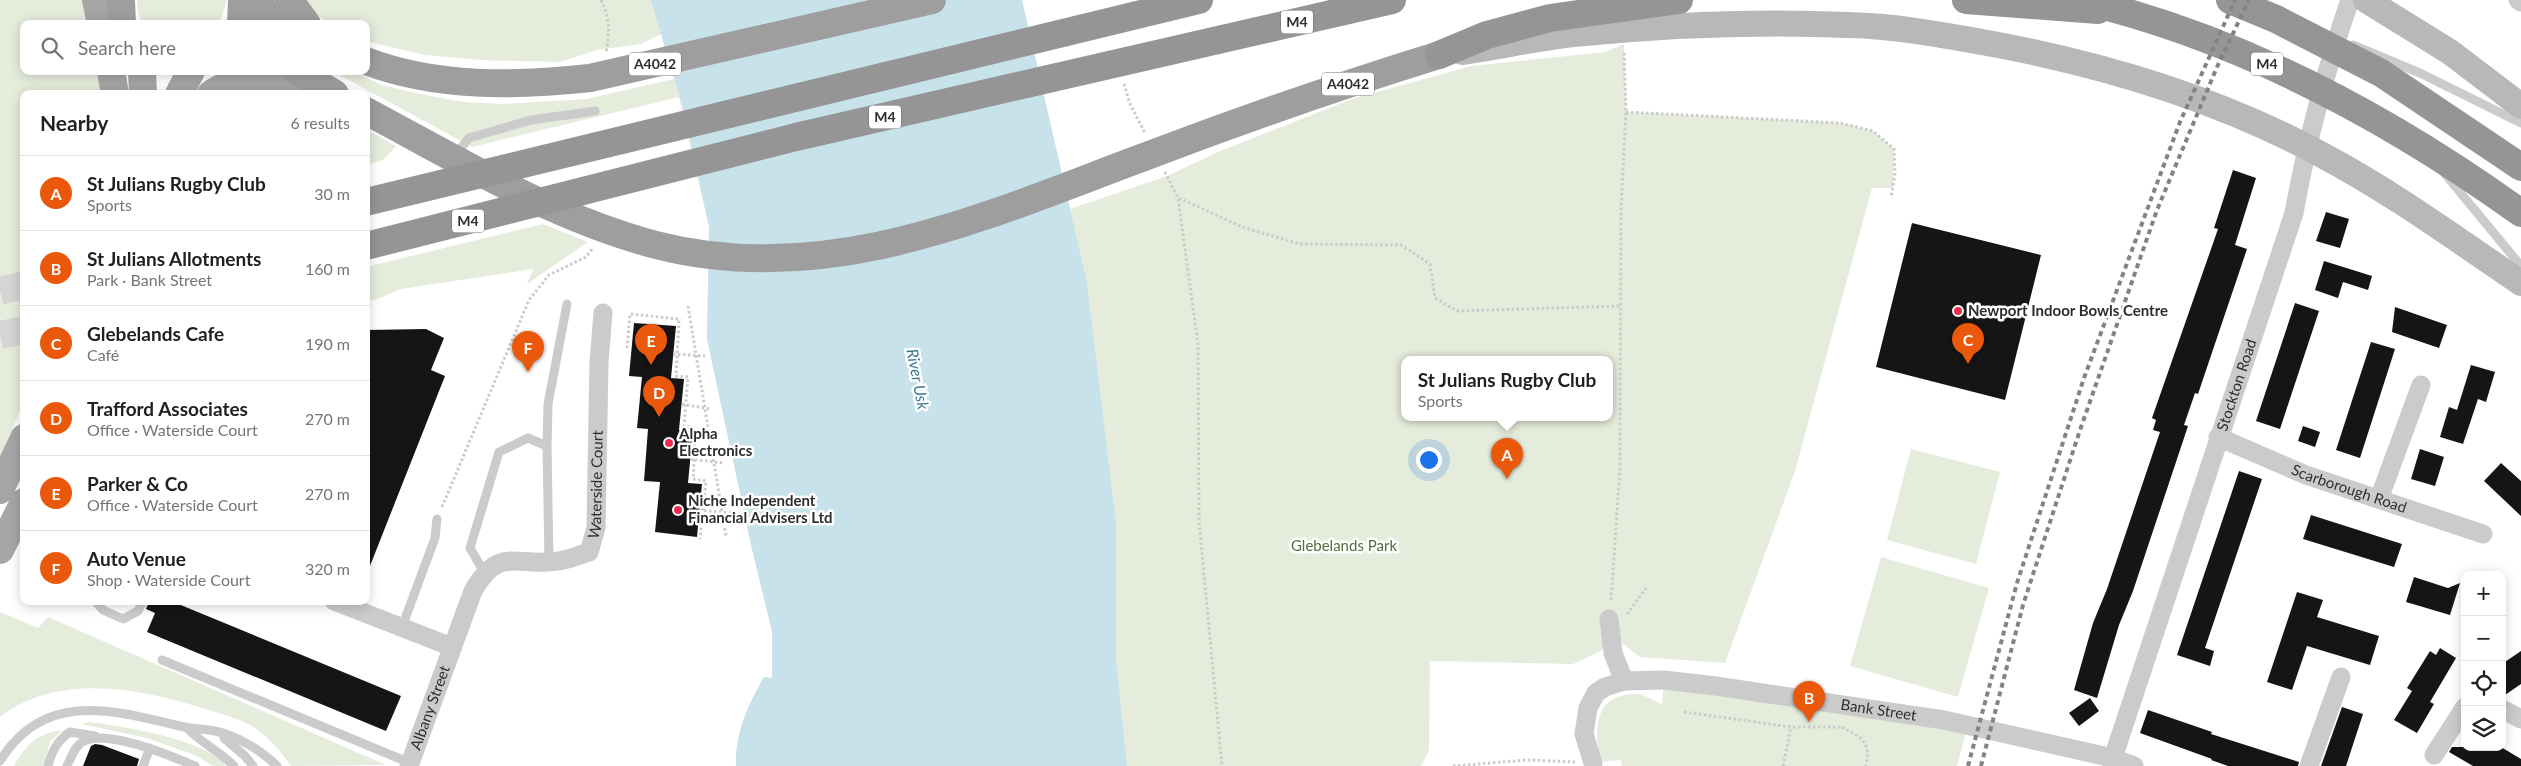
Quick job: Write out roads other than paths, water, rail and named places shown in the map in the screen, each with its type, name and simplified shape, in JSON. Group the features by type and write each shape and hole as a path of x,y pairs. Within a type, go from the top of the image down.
{"highway":[{"path":"121,0 122,20"},
{"path":"241,20 242,0"},
{"path":"250,0 278,20"},
{"path":"289,0 304,20"},
{"name":"A4042","path":"370,62 440,79 491,84 540,83 590,78 932,0"},
{"path":"370,201 1197,0"},
{"name":"M4","path":"370,245 796,137 1392,0"},
{"path":"1438,55 1487,35 1550,18 1679,0"},
{"name":"M4","path":"1966,0 2136,15"},
{"name":"M4","path":"2080,0 2136,15 2196,35 2274,67 2419,145 2469,176 2521,213"},
{"path":"2230,0 2276,19 2381,73 2521,166"},
{"name":"A4042","path":"370,113 496,181 574,218 620,235 677,248 776,259 843,254 898,243 995,212 1258,114 1438,55"},
{"path":"303,75 328,90"}],"main road":[{"path":"96,0 99,20"},
{"path":"2366,0 2450,52 2521,106"},
{"path":"1438,55 1571,35 1655,28 1756,24 1841,25 1941,34 2027,50 2180,92 2240,116 2321,154 2393,196 2521,283"},
{"path":"112,75 115,90"},
{"path":"142,75 143,90"},
{"path":"181,90 189,75"},
{"path":"216,90 248,80 281,80 319,90"},
{"path":"0,490 20,447"},
{"path":"0,550 20,510"}],"street":[{"name":"Stockton Road","path":"2112,762 2218,437 2294,213 2300,176 2334,45 2350,0"},
{"name":"Waterside Court","path":"484,572 504,560 558,561 589,552 596,528 600,362 604,313"},
{"path":"2379,499 2421,385"},
{"name":"Scarborough Road","path":"2218,437 2306,475 2484,534"},
{"path":"353,605 452,647 473,591 484,572"},
{"path":"1610,626 1613,653 1624,681"},
{"name":"Albany Street","path":"410,764 452,647"},
{"path":"2309,766 2341,677"},
{"name":"Bank Street","path":"1593,765 1584,734 1588,708 1596,693 1605,687 1624,681 1664,680 1944,720 2134,766"},
{"path":"2506,711 2521,719"},
{"path":"2434,755 2461,713"}],"lane":[{"path":"2276,19 2372,51 2521,122"},
{"path":"435,185 469,138 531,120 595,111"},
{"path":"2419,145 2479,213 2521,266"},
{"path":"549,561 546,446 548,404 567,304"},
{"path":"484,572 470,548 499,452 528,438 546,446"},
{"path":"402,627 435,538 437,519"},
{"path":"99,605 103,610 123,618 138,611 141,605"},
{"path":"162,660 410,764"},
{"path":"0,761 19,735 47,717 88,709 115,711 186,727 216,731 266,754 277,766"},
{"path":"186,727 200,741 224,756 234,766"},
{"path":"216,731 245,756 253,766"},
{"path":"48,766 51,754 60,740 70,732 150,748 195,766"},
{"path":"67,766 73,752 83,741 99,737"},
{"path":"143,766 150,748"}],"water":[{"name":"River Usk","path":"651,0 1022,0 1087,283 1116,524 1116,659 1127,766 736,766 740,731 748,709 764,677 772,678 772,631 752,549 707,339 709,227 686,119"}],"tunnel":[{"path":"0,291 20,286"},
{"path":"0,335 20,331"}],"railway":[{"path":"1968,766 2017,583 2084,378 2180,122 2235,0"},
{"path":"1981,766 2023,605 2079,433 2157,210 2217,67 2249,0"}],"place":[{"name":"Newport Indoor Bowls Centre","path":"1958,311"},
{"name":"Glebelands Cafe","path":"1968,364"},
{"name":"Parker & Co","path":"651,365"},
{"name":"Auto Venue","path":"528,372"},
{"name":"Trafford Associates","path":"659,417"},
{"name":"Alpha Electronics","path":"669,443"},
{"name":"St Julians Rugby Club","path":"1507,479"},
{"name":"Niche Independent Financial Advisers Ltd","path":"678,510"},
{"name":"St Julians Allotments","path":"1809,722"}],"park label":[{"name":"Glebelands Park","path":"1344,546"}]}
